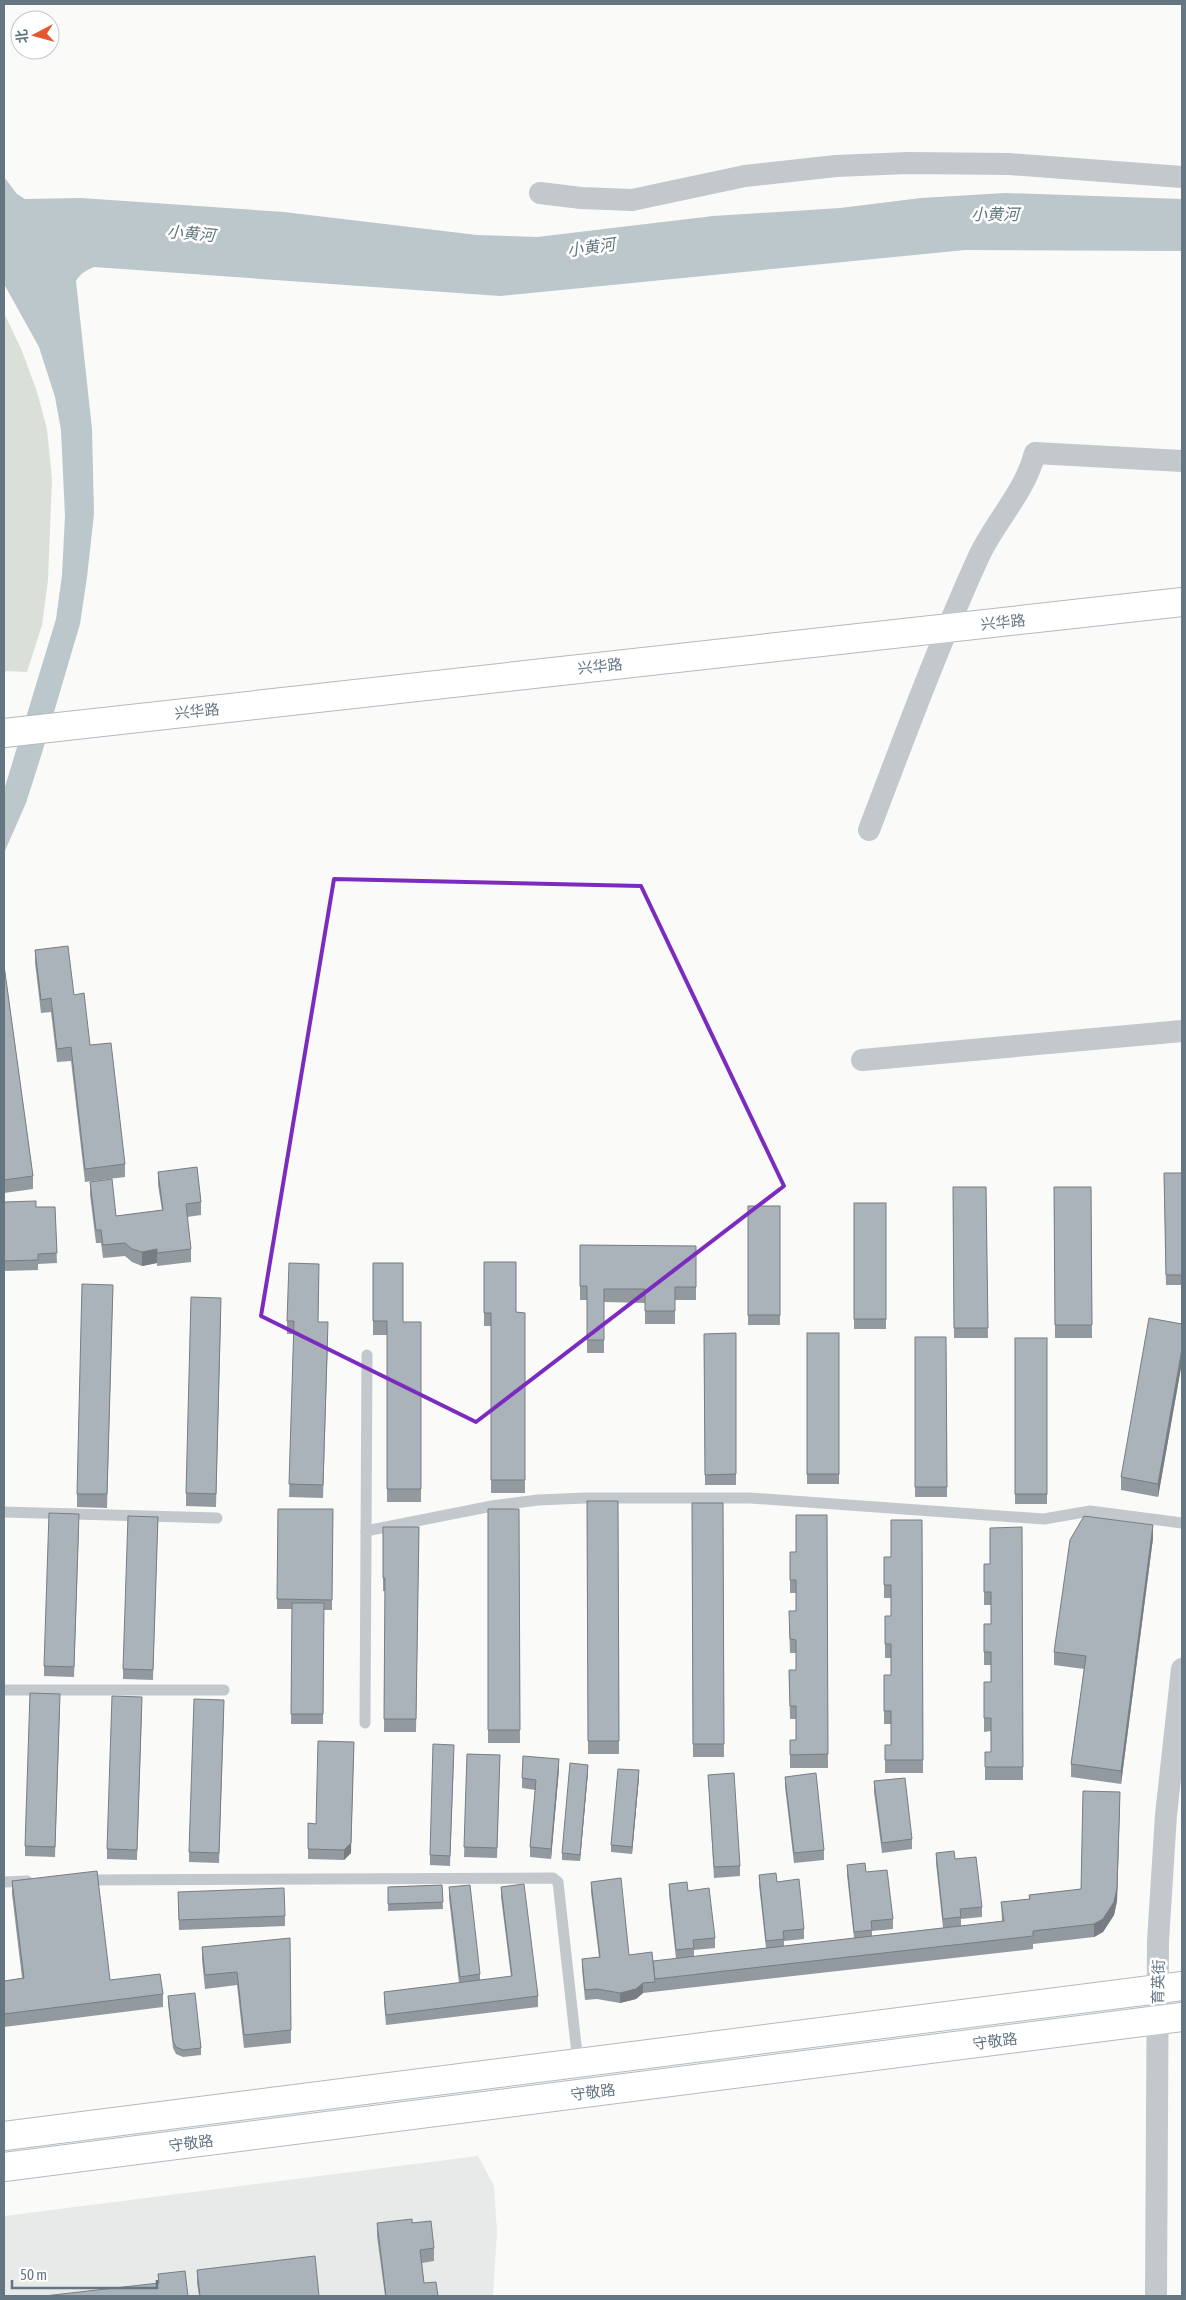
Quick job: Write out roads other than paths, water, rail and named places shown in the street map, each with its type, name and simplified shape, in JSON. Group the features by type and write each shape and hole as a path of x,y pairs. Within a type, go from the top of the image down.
{"main road":[{"name":"兴华路","path":"11,732 1182,602"},
{"name":"守敬路","path":"4,2136 1170,1988"},
{"name":"守敬路","path":"4,2167 1170,2018"}],"street":[{"path":"540,193 581,198 632,200 745,176 836,166 908,163 1009,164 1182,177"},
{"path":"869,830 947,628 981,553 1024,483 1035,453 1182,461"},
{"path":"862,1060 1182,1031"},
{"name":"育英街","path":"1156,2296 1170,2018 1170,1988 1158,1941 1166,1815 1182,1669"}],"lane":[{"path":"365,1723 367,1355"},
{"path":"366,1532 492,1506 538,1500 585,1498 750,1498 1044,1519 1090,1511 1182,1523"},
{"path":"4,1512 217,1518"},
{"path":"4,1690 224,1690"},
{"path":"69,1880 553,1878 558,1882 578,2063"},
{"path":"4,1882 40,1880"}],"water":[{"name":"小黄河","path":"4,177 17,194 25,199 81,198 284,212 477,235 537,237 713,216 840,208 921,198 1005,193 1182,199 1182,251 965,250 500,296 94,267 88,269 76,281 92,429 94,514 87,577 80,624 41,756 26,803 4,853 4,790 56,619 62,575 65,516 61,430 55,397 39,347 4,284"}]}
